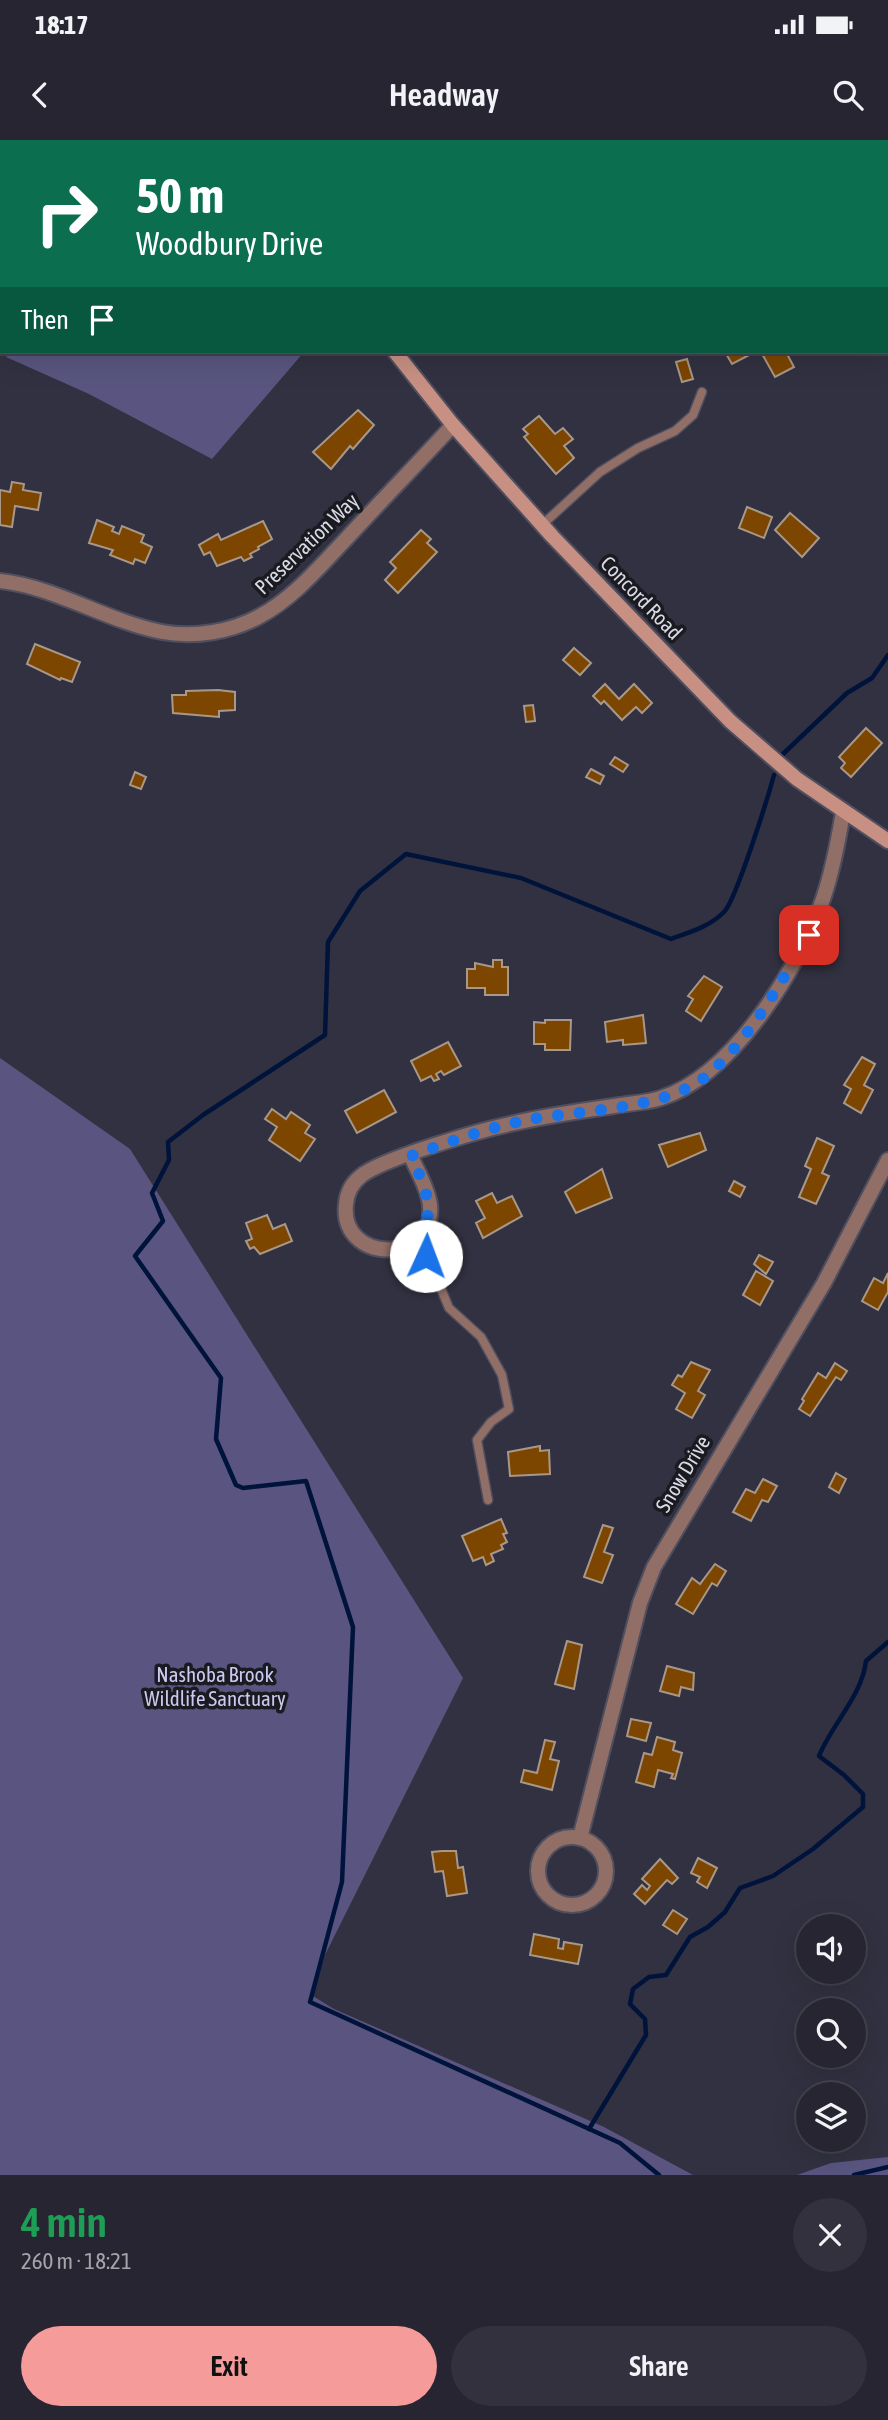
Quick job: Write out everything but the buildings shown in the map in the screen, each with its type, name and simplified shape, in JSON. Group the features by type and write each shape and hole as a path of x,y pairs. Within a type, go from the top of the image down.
{"main road":[{"name":"Concord Road","path":"398,354 453,425 542,525 730,721 776,763 888,841"}],"street":[{"name":"Preservation Way","path":"0,581 28,586 121,620 165,632 188,634 238,626 260,616 295,590 453,425"},
{"path":"411,1156 430,1203 430,1216 419,1238 397,1250 373,1249 353,1233 345,1210 352,1186 360,1176 411,1156 508,1124 659,1099 688,1087 709,1074 741,1041 809,935 835,860 843,812"},
{"name":"Snow Drive","path":"579,1838 640,1603 654,1567 824,1283 888,1160"},
{"path":"568,1837 579,1838 598,1850 606,1871 599,1893 580,1905 568,1906 548,1896 538,1877 538,1865 548,1846 568,1837"}],"lane":[{"path":"542,525 600,472 638,448 675,431 693,415 702,392"},
{"path":"419,1238 449,1308 481,1337 502,1375 509,1409 491,1422 477,1440 488,1500"}],"green space":[{"path":"8,354 302,354 212,459 89,394 6,357"},
{"name":"Nashoba Brook Wildlife Sanctuary","path":"0,1058 130,1149 463,1678 325,1955 313,1996 334,2009 604,2127 693,2175 0,2175"},
{"path":"888,2157 888,2175 797,2175 831,2163"}],"waterway":[{"path":"783,754 847,693 872,678 888,655"},
{"path":"659,2175 620,2143 310,2002 342,1882 353,1627 306,1481 243,1488 236,1485 216,1439 221,1378 135,1256 163,1221 152,1193 169,1160 168,1142 203,1115 325,1035 328,942 360,891 406,854 521,878 671,939 699,929 724,912 736,889 774,775"},
{"path":"589,2129 646,2035 645,2019 630,2004 633,1989 649,1977 666,1975 690,1937 708,1927 725,1912 740,1888 773,1876 813,1849 863,1807 863,1794 819,1756 859,1686 866,1661 888,1642"},
{"path":"854,2175 888,2167"}],"route":[{"path":"426,1256 419,1238 430,1216 430,1203 411,1156 474,1133 508,1124 659,1099 688,1087 709,1074 741,1041 766,1006 809,935"}]}
